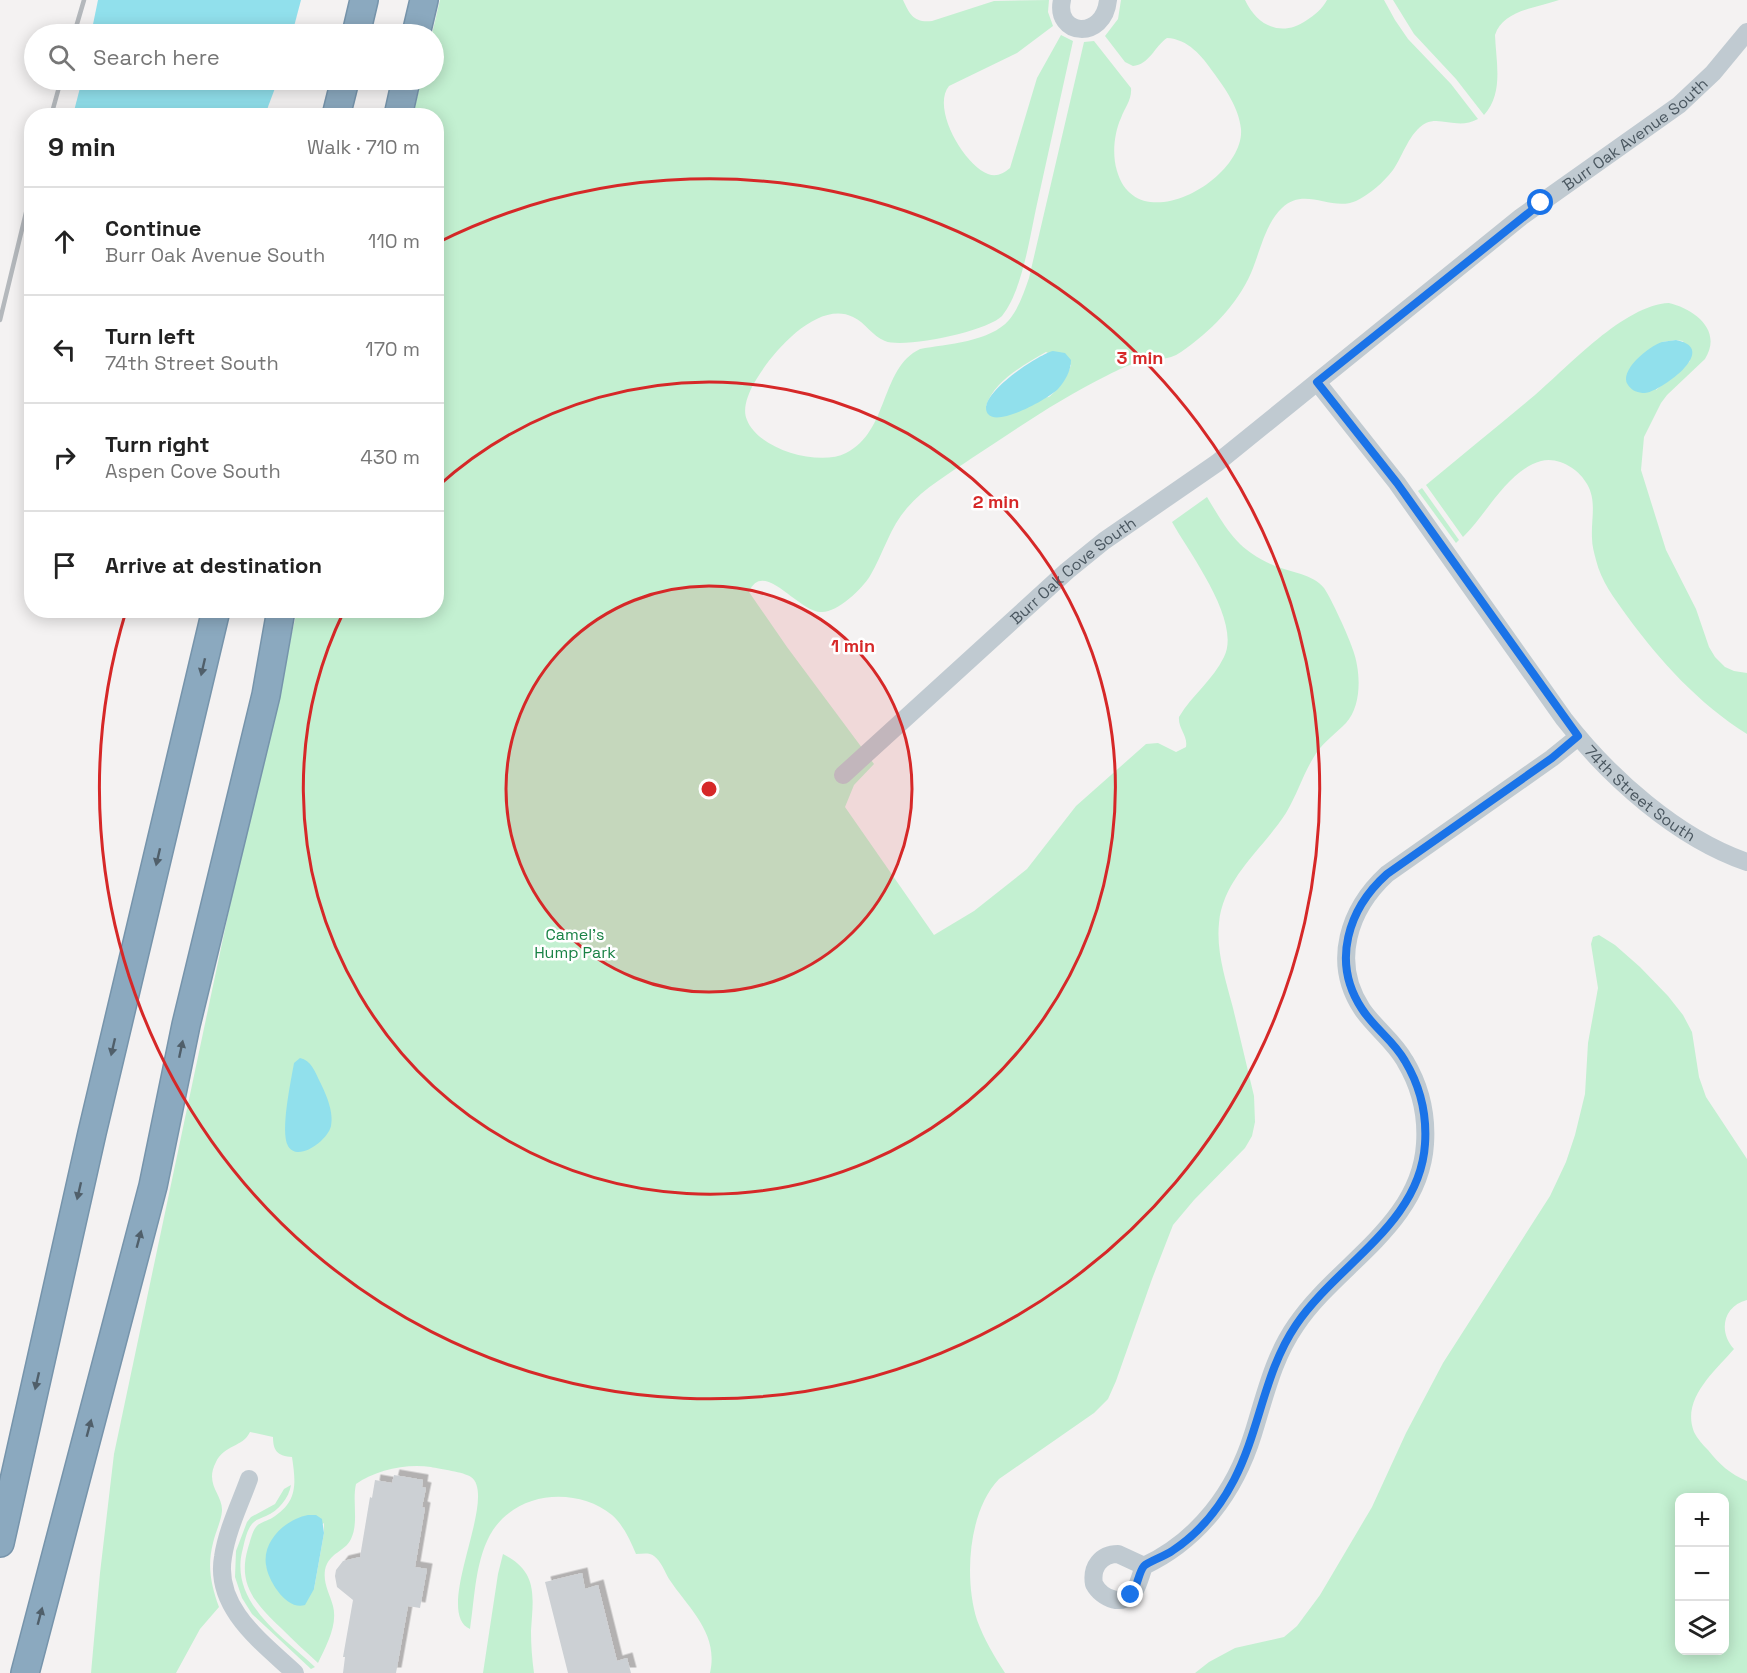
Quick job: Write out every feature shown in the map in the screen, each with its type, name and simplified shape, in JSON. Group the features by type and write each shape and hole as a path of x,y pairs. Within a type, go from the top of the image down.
{"highway":[{"path":"358,24 364,0"},
{"path":"418,24 424,0"},
{"path":"338,108 342,90"},
{"path":"400,108 404,90"},
{"path":"0,1543 92,1133 214,618"},
{"path":"25,1673 153,1186 186,1025 266,694 280,618"}],"street":[{"path":"1062,0 1061,11 1067,22 1083,29 1093,27 1099,22 1106,12 1108,0"},
{"name":"Burr Oak Avenue South","path":"1317,382 1521,217 1678,105 1713,73 1747,32"},
{"name":"74th Street South","path":"1317,382 1397,483 1578,736 1605,765 1682,830 1715,850 1747,862"},
{"name":"Burr Oak Cove South","path":"843,775 1074,565 1104,541 1217,463 1317,382"},
{"path":"1144,1566 1184,1543 1220,1504 1246,1454 1273,1368 1288,1337 1316,1298 1396,1217 1408,1200 1418,1176 1425,1142 1419,1090 1401,1054 1360,1006 1353,992 1349,975 1347,945 1357,911 1369,892 1387,874 1552,758 1578,736"},
{"path":"249,1479 225,1545 222,1580 228,1597 241,1620 296,1673"}],"green space":[{"name":"Camel's Hump Park","path":"440,0 903,0 913,17 921,21 932,21 994,1 1049,0 1048,12 1053,26 1017,53 949,86 945,96 944,108 947,121 960,148 979,169 991,175 1002,173 1010,168 1037,78 1061,35 1073,41 1024,263 1009,306 994,322 964,333 927,341 895,343 885,341 853,317 839,314 824,316 809,323 795,334 781,346 760,373 746,402 746,416 753,430 776,447 790,453 821,458 846,453 860,443 870,431 890,385 907,358 920,349 980,338 1001,327 1013,315 1029,278 1084,42 1094,41 1131,88 1129,100 1117,130 1114,151 1117,171 1128,191 1145,201 1166,202 1188,195 1209,183 1226,166 1238,148 1241,129 1234,106 1209,66 1188,45 1182,41 1167,38 1148,59 1139,65 1133,66 1125,62 1105,36 1118,19 1121,0 1245,0 1256,17 1263,22 1271,26 1288,28 1307,20 1318,12 1327,0 1384,0 1408,39 1451,84 1478,119 1464,123 1432,121 1420,127 1389,175 1371,192 1356,201 1337,204 1300,199 1282,208 1267,230 1245,285 1222,317 1202,336 1176,355 1128,366 1073,394 929,487 901,515 875,568 866,581 834,609 821,612 812,609 772,583 763,581 755,583 749,592 874,764 854,785 845,807 934,935 974,911 1027,869 1076,806 1146,744 1158,743 1176,752 1186,747 1186,739 1179,717 1219,665 1228,642 1226,625 1220,607 1201,569 1172,522 1207,497 1234,538 1251,553 1275,566 1308,576 1324,588 1344,627 1356,659 1359,678 1357,698 1351,716 1317,752 1286,813 1236,878 1222,907 1218,934 1220,956 1254,1096 1255,1122 1252,1136 1245,1148 1173,1225 1108,1399 1094,1413 999,1479 981,1509 975,1527 970,1566 973,1603 983,1634 1005,1673 710,1673 712,1659 706,1634 659,1561 650,1554 636,1554 623,1528 612,1515 598,1506 566,1497 549,1497 518,1507 504,1517 493,1530 479,1565 470,1629 460,1618 458,1601 477,1507 477,1489 468,1475 422,1466 382,1471 356,1484 355,1519 351,1539 330,1559 325,1570 334,1621 318,1663 264,1611 247,1583 245,1561 253,1532 258,1525 272,1518 287,1506 294,1484 292,1457 277,1452 273,1437 250,1432 243,1441 219,1456 213,1470 213,1483 222,1505 210,1560 212,1583 219,1607 200,1629 176,1673 91,1673 114,1454 247,825 295,618 444,618 444,108 415,108 419,90 444,90 444,24 434,24","holes":["1046,352 1071,365 1062,383 1049,397 986,406 1003,381","324,1523 314,1589 273,1583 266,1565"]},
{"path":"1393,0 1559,0 1513,15 1499,27 1495,35 1497,87 1484,115 1456,79 1414,34"},
{"path":"1669,303 1688,310 1703,322 1710,339 1710,349 1705,359 1661,403 1644,437 1641,470 1666,550 1696,609 1709,647 1725,667 1747,673 1747,734 1729,722 1681,681 1653,649 1613,596 1598,568 1592,538 1592,497 1579,473 1554,460 1541,461 1529,466 1508,483 1463,537 1426,485 1535,395 1598,339 1634,314 1652,306","holes":["1683,341 1690,361 1656,390 1662,342"]},
{"path":"1422,488 1459,540 1456,543 1418,491"},
{"path":"1599,935 1615,945 1640,967 1683,1015 1692,1032 1699,1077 1706,1097 1747,1159 1747,1300 1739,1303 1728,1314 1726,1335 1734,1349 1702,1386 1692,1408 1691,1420 1695,1434 1716,1460 1730,1472 1747,1481 1747,1673 1195,1673 1209,1662 1235,1648 1284,1637 1297,1626 1320,1595 1372,1507 1406,1433 1443,1363 1550,1196 1566,1162 1585,1094 1588,1043 1598,988 1591,944 1593,937"},
{"path":"291,1485 288,1495 279,1507 255,1521 250,1527 240,1567 243,1584 250,1601 273,1629 315,1667 311,1669 252,1614 242,1598 235,1577 236,1551 247,1522 251,1517 275,1504 284,1489"},
{"path":"503,1554 523,1569 531,1586 533,1607 531,1642 534,1673 483,1673"}],"water":[{"path":"98,0 301,0 295,24 93,24"},
{"path":"79,90 274,90 268,108 75,108"},
{"path":"1676,340 1688,345 1692,352 1690,361 1683,370 1673,379 1652,391 1642,393 1631,389 1626,379 1627,373 1636,360 1656,344"},
{"path":"1053,351 1065,353 1071,360 1067,376 1058,389 1034,405 1012,414 993,417 988,414 986,406 999,387 1035,360"},
{"path":"300,1058 310,1064 316,1074 329,1103 332,1121 329,1132 319,1143 299,1152 293,1151 288,1146 285,1129 294,1063"},
{"path":"308,1515 316,1515 322,1519 324,1533 314,1589 305,1605 298,1606 285,1599 274,1586 266,1565 266,1556 277,1532 292,1521"}],"building":[{"path":"394,1475 423,1480 422,1487 426,1488 415,1567 427,1569 420,1608 408,1606 396,1673 343,1673 345,1657 343,1657 353,1600 337,1587 336,1570 343,1561 360,1557 375,1480 392,1483"},
{"path":"582,1573 585,1589 598,1585 617,1661 627,1658 631,1673 568,1673 545,1582"}],"railway":[{"path":"77,24 84,0"},
{"path":"53,108 58,90"},
{"path":"0,320 24,221"}],"route":[{"path":"1131,1595 1144,1566 1184,1543 1220,1504 1242,1466 1273,1368 1288,1337 1316,1298 1396,1217 1408,1200 1418,1176 1425,1142 1425,1123 1419,1090 1401,1054 1360,1006 1353,992 1349,975 1347,945 1357,911 1369,892 1387,874 1552,758 1578,736 1397,483 1317,382 1541,203"}]}
